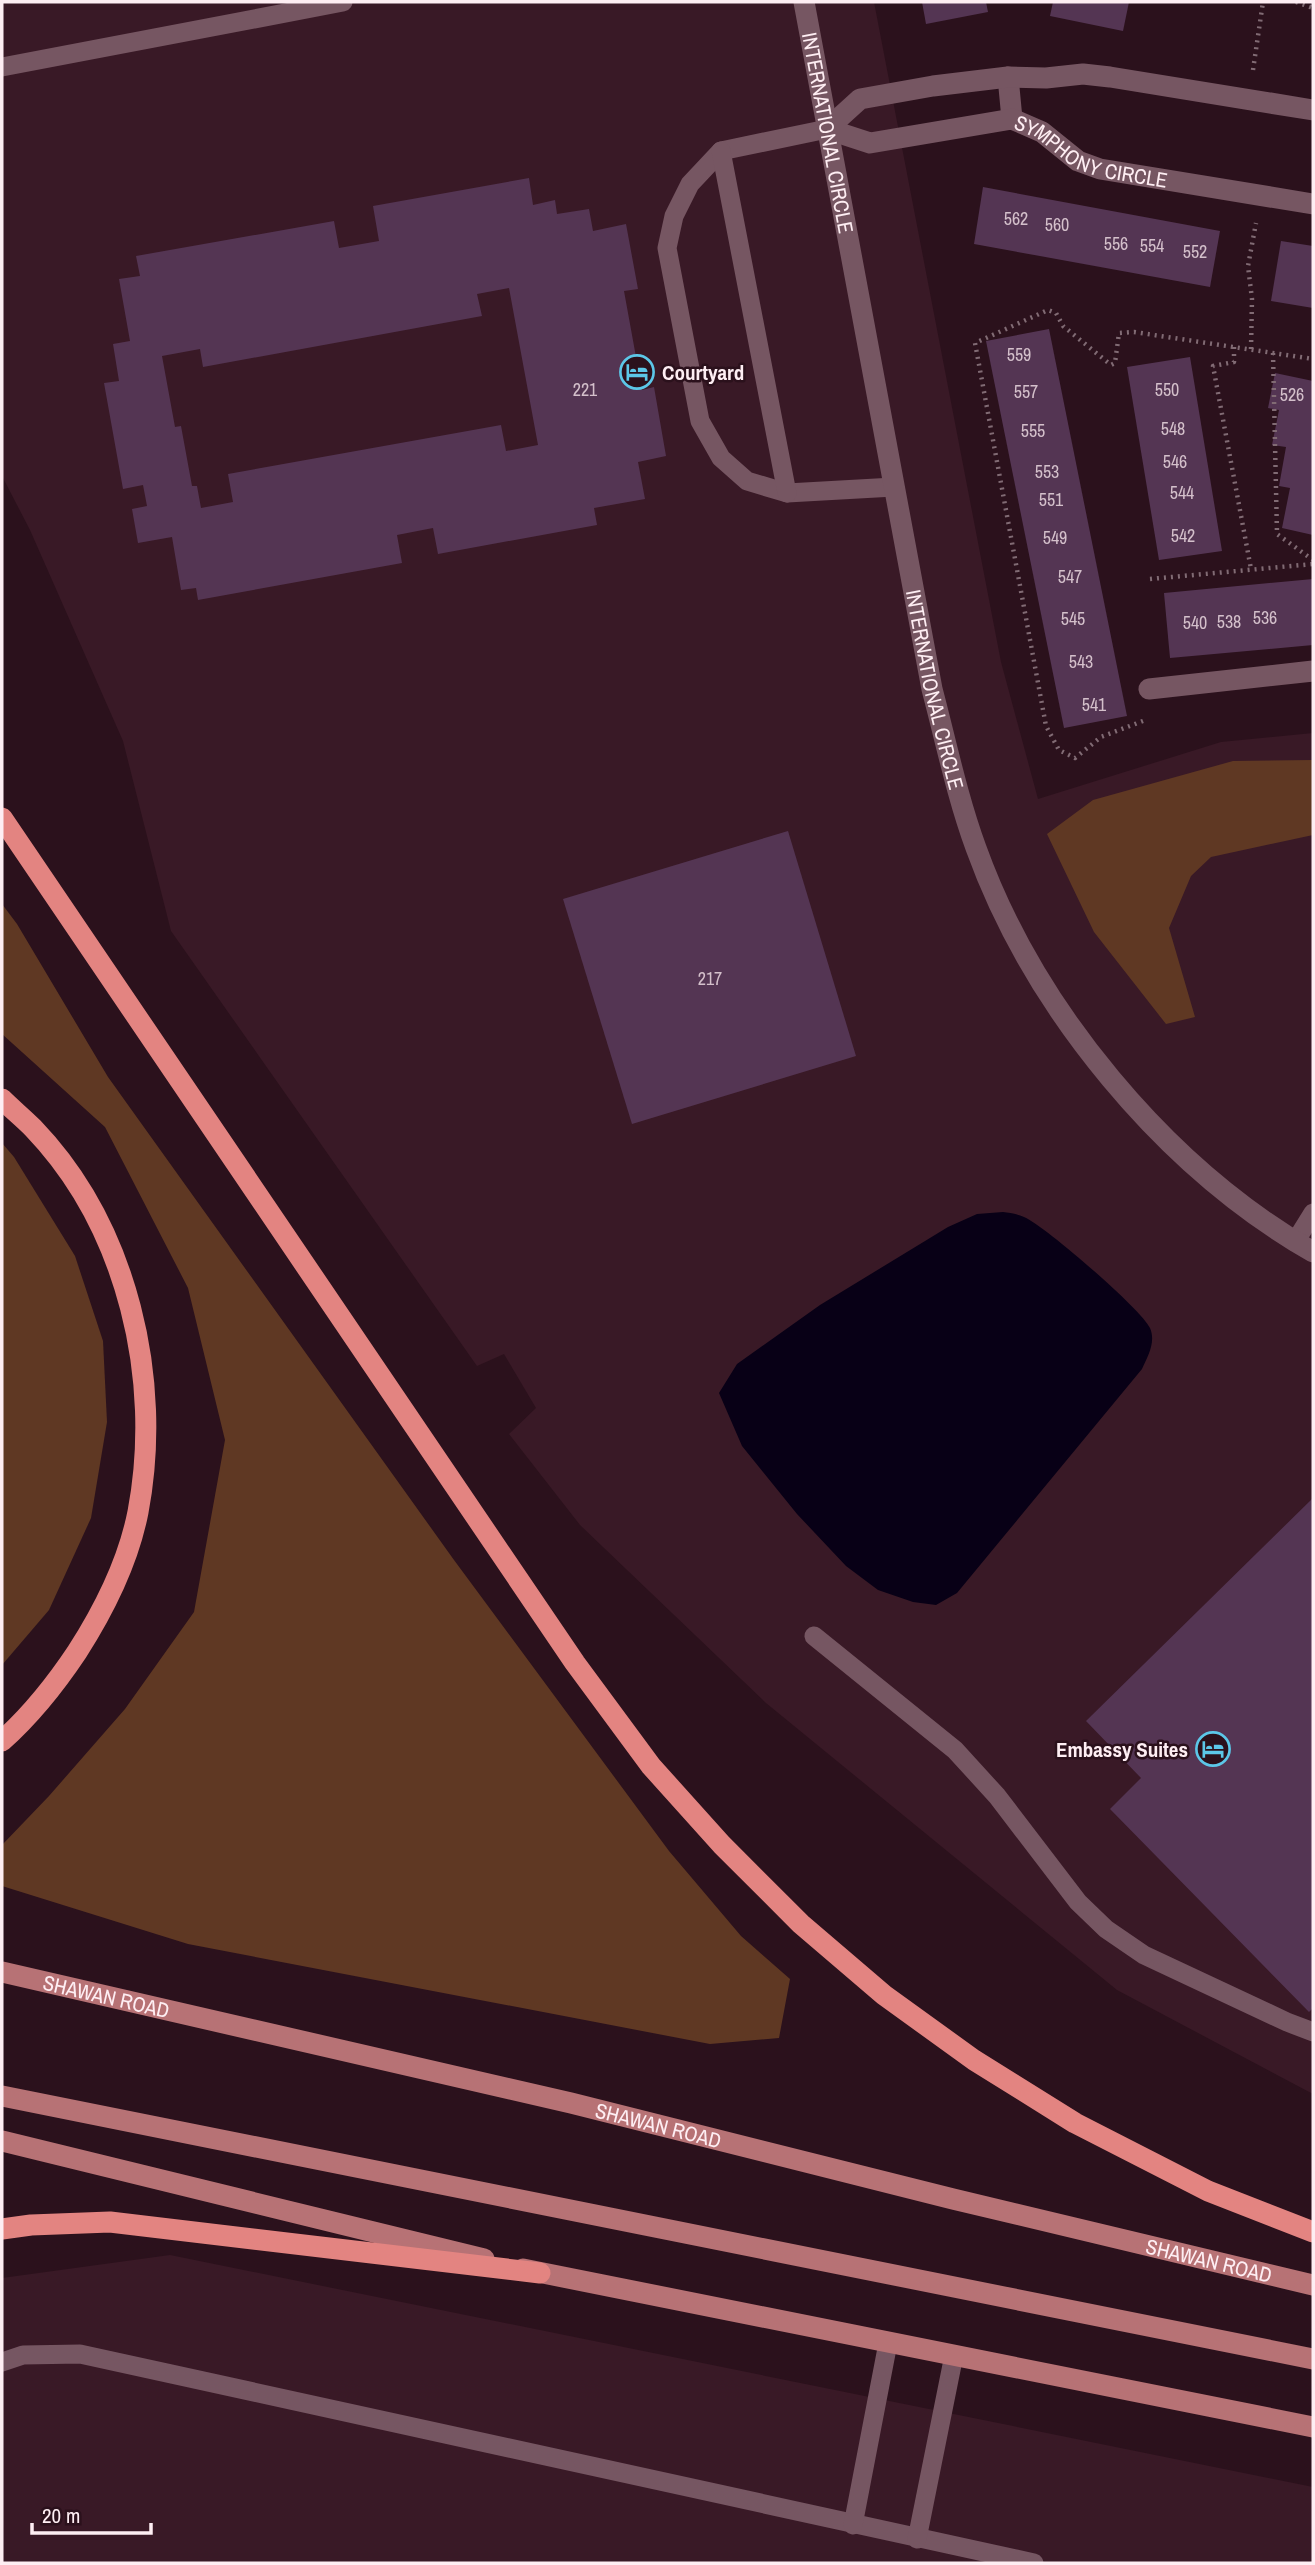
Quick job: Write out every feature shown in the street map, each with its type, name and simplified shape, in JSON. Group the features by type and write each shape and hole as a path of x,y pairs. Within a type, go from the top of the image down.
{"highway":[{"path":"2,818 575,1663 651,1766 722,1845 801,1924 884,1996 974,2060 1075,2123 1208,2190 1313,2232"},
{"path":"2,1099 33,1128 68,1171 98,1222 121,1276 135,1328 146,1390 146,1450 138,1514 121,1570 98,1620 67,1667 26,1720 2,1741"},
{"path":"2,2229 31,2224 110,2222 540,2273"}],"main road":[{"name":"SHAWAN ROAD","path":"2,1972 571,2103 953,2199 1313,2285"},
{"path":"2,2096 1313,2358"},
{"path":"2,2141 540,2273 1313,2427"}],"street":[{"name":"INTERNATIONAL CIRCLE","path":"804,2 932,689 953,775 976,848 1004,916 1045,988 1089,1050 1133,1103 1178,1150 1227,1194 1304,1247"},
{"path":"827,129 860,99 1008,76 1046,78 1083,74 1313,110"},
{"path":"1008,76 1012,119"},
{"name":"SYMPHONY CIRCLE","path":"827,129 870,143 1012,119 1042,132 1078,161 1100,169 1313,204"},
{"path":"1149,689 1313,671"}],"lane":[{"path":"2,67 343,2"},
{"path":"827,129 721,150 690,184 674,216 667,248 700,421 721,458 747,481 787,493 894,487"},
{"path":"721,150 787,493"},
{"path":"1304,1247 1313,1213"},
{"path":"814,1636 955,1750 997,1796 1078,1902 1106,1929 1144,1955 1313,2032"},
{"path":"853,2525 888,2343"},
{"path":"2,2362 23,2355 80,2354 1034,2563"},
{"path":"917,2539 954,2355"}],"path":[{"path":"1251,81 1263,2"},
{"path":"1296,2 1313,8"},
{"path":"1251,349 1252,299 1248,266 1256,220"},
{"path":"1150,719 1101,737 1075,758 1059,750 1046,726 975,343 1048,310 1056,313 1063,326 1111,365 1115,363 1119,333 1135,332 1313,359"},
{"path":"1234,347 1234,362 1213,366 1251,569"},
{"path":"1273,353 1278,534 1313,562"},
{"path":"1150,579 1313,562"}],"shaded area":[{"path":"2,2 874,2 1001,662 1038,799 1221,742 1313,733 1313,2094 1117,1990 766,1703 580,1525 509,1434 536,1408 504,1354 477,1366 171,931 123,741 30,530 2,476"},
{"path":"1313,760 1313,835 1211,857 1191,876 1169,928 1195,1017 1166,1024 1094,932 1047,834 1093,800 1233,761"},
{"path":"2,904 17,924 108,1077 454,1560 669,1851 741,1936 790,1979 779,2038 710,2044 188,1944 2,1886 2,1845 125,1709 194,1612 225,1440 188,1288 105,1127 2,1034"},
{"path":"2,1143 14,1157 75,1256 103,1341 107,1422 91,1518 49,1610 2,1665"},
{"path":"1003,1212 1022,1216 1035,1223 1112,1287 1150,1328 1150,1349 1142,1369 957,1593 936,1605 913,1602 878,1590 846,1566 797,1514 742,1446 719,1393 737,1364 820,1305 948,1227 977,1214"},
{"path":"170,2255 1313,2487 1313,2563 2,2563 2,2278"}],"building":[{"path":"922,2 986,2 988,12 926,24"},
{"path":"1053,2 1129,2 1123,31 1050,16"},
{"path":"529,178 533,205 555,200 557,214 589,209 593,231 626,224 638,289 624,291 642,390 654,387 666,456 638,462 645,499 594,508 597,525 438,554 433,528 397,535 402,563 198,600 196,588 181,590 172,537 138,543 132,509 147,506 143,485 123,489 104,383 119,381 113,344 130,341 119,279 140,276 136,256 334,221 339,248 379,241 373,206","holes":["509,288 538,445 506,451 501,425 228,474 233,502 201,508 197,486 192,486 181,426 175,427 162,356 200,349 203,367 482,316 477,294"]},
{"path":"983,187 1220,231 1210,287 974,244"},
{"path":"1281,241 1313,246 1313,308 1271,301"},
{"path":"1049,329 1127,716 1064,728 986,341"},
{"path":"1190,357 1222,551 1159,560 1127,367"},
{"path":"1275,373 1313,381 1313,535 1282,528 1290,488 1279,486 1286,447 1272,445 1279,410 1268,408"},
{"path":"1313,579 1313,645 1170,658 1164,593"},
{"path":"788,831 856,1056 632,1124 563,899"},
{"name":"Embassy Suites","path":"1313,1498 1313,2008 1309,2012 1110,1809 1141,1778 1086,1721"}],"place":[{"name":"Courtyard","path":"637,372"},
{"name":"Embassy Suites","path":"1213,1749"}]}
